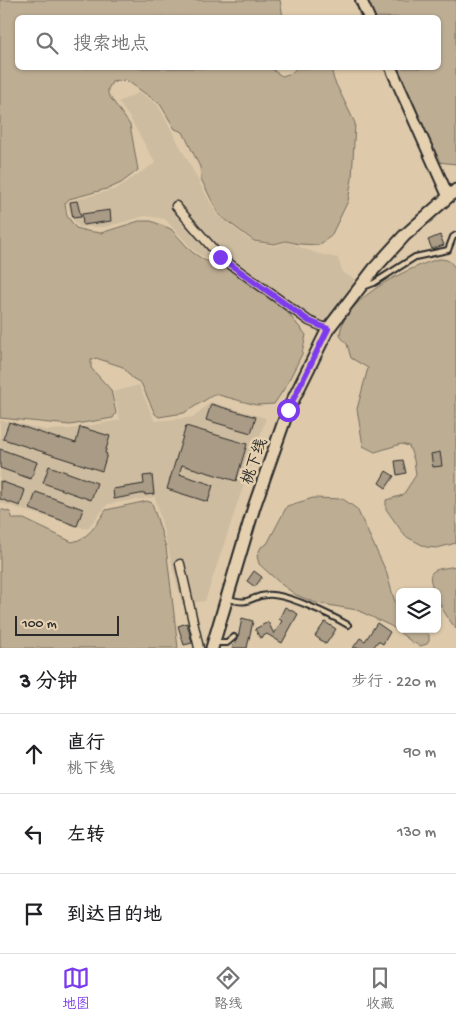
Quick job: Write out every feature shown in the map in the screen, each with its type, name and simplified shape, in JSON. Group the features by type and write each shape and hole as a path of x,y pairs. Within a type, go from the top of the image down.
{"main road":[{"name":"桃下线","path":"213,646 254,507 288,410 328,329 359,288 404,236 452,193"}],"street":[{"path":"361,0 368,15"},
{"path":"392,70 452,193"},
{"path":"176,206 220,257 309,321 328,329"},
{"path":"180,564 199,648"}],"lane":[{"path":"359,288 370,286 415,257 448,250 453,237 456,235"},
{"path":"227,599 249,602 262,596 276,595 326,612 348,624"},
{"path":"213,646 227,643 234,636"}],"shaded area":[{"path":"0,0 280,0 283,15 15,15 15,70 274,70 282,76 292,73 294,70 332,70 334,80 355,123 352,179 348,201 331,236 319,245 286,241 274,244 254,241 219,215 201,179 200,167 183,132 175,129 160,104 126,80 112,82 108,89 108,94 130,125 138,170 121,183 110,188 69,199 65,203 67,216 76,228 87,231 101,233 139,221 151,221 171,229 192,252 204,260 237,272 283,307 306,335 302,354 286,386 274,404 256,405 215,394 184,413 159,417 155,414 141,383 132,378 123,367 96,358 91,360 91,368 111,390 116,413 113,418 70,425 0,418"},
{"path":"355,0 456,0 456,164 438,162 396,70 441,70 441,15 359,15"},
{"path":"140,92 158,105 217,215 253,242 274,246 287,242 316,253 338,258 343,273 355,279 330,321 318,320 212,250 205,258 193,250 165,219 145,216 105,227 79,227 71,217 67,202 116,189 155,163 130,118 118,102"},
{"path":"439,259 450,262 456,271 456,543 437,548 426,547 405,536 386,509 386,500 403,495 416,475 414,460 409,446 401,444 375,452 363,446 357,409 368,368 351,358 347,344 340,336 343,323 351,310 363,298 394,277"},
{"path":"139,385 155,421 194,417 210,402 266,418 205,601 182,604 155,497 108,504 87,529 0,503 0,421 45,430 70,429 120,420 113,392"},
{"path":"313,498 343,499 357,509 386,571 396,603 396,630 357,610 316,603 296,595 259,564 257,556 261,547 267,544 287,506"},
{"path":"147,501 152,503 166,547 178,648 0,648 0,509 10,512 13,519 24,519 72,542 88,534 106,510"},
{"path":"456,566 456,629 441,606 441,588 433,588 431,584 431,573 438,569"},
{"path":"400,633 427,633 429,635 427,644 420,646"}],"building":[{"path":"77,201 81,217 73,218 70,202"},
{"path":"110,210 111,221 83,225 82,214"},
{"path":"440,235 444,245 432,249 428,240"},
{"path":"211,404 256,417 251,433 206,420"},
{"path":"9,422 76,443 80,427 110,436 102,471 3,439"},
{"path":"186,426 247,444 236,481 182,465 179,474 213,485 208,502 167,489"},
{"path":"0,449 37,462 31,479 0,468"},
{"path":"440,452 442,466 433,467 431,454"},
{"path":"403,460 406,473 397,475 395,461"},
{"path":"49,466 97,483 91,500 43,483"},
{"path":"386,471 394,476 386,488 379,483"},
{"path":"152,475 154,494 145,495 145,493 114,499 113,489 144,484 143,476"},
{"path":"0,481 25,490 20,506 0,499"},
{"path":"36,492 83,509 77,526 30,509"},
{"path":"254,571 262,577 255,587 247,581"},
{"path":"285,607 298,614 282,643 267,634 260,638 255,629 268,622 274,634 282,621 279,619"},
{"path":"242,618 253,621 247,648 232,648 238,638"},
{"path":"325,622 336,629 326,644 315,636"},
{"path":"187,623 192,643 184,645 178,626"},
{"path":"377,623 390,632 383,644 378,641 373,648 353,648 360,638 365,641"}],"route":[{"path":"220,257 309,321 328,329 288,410"}]}
